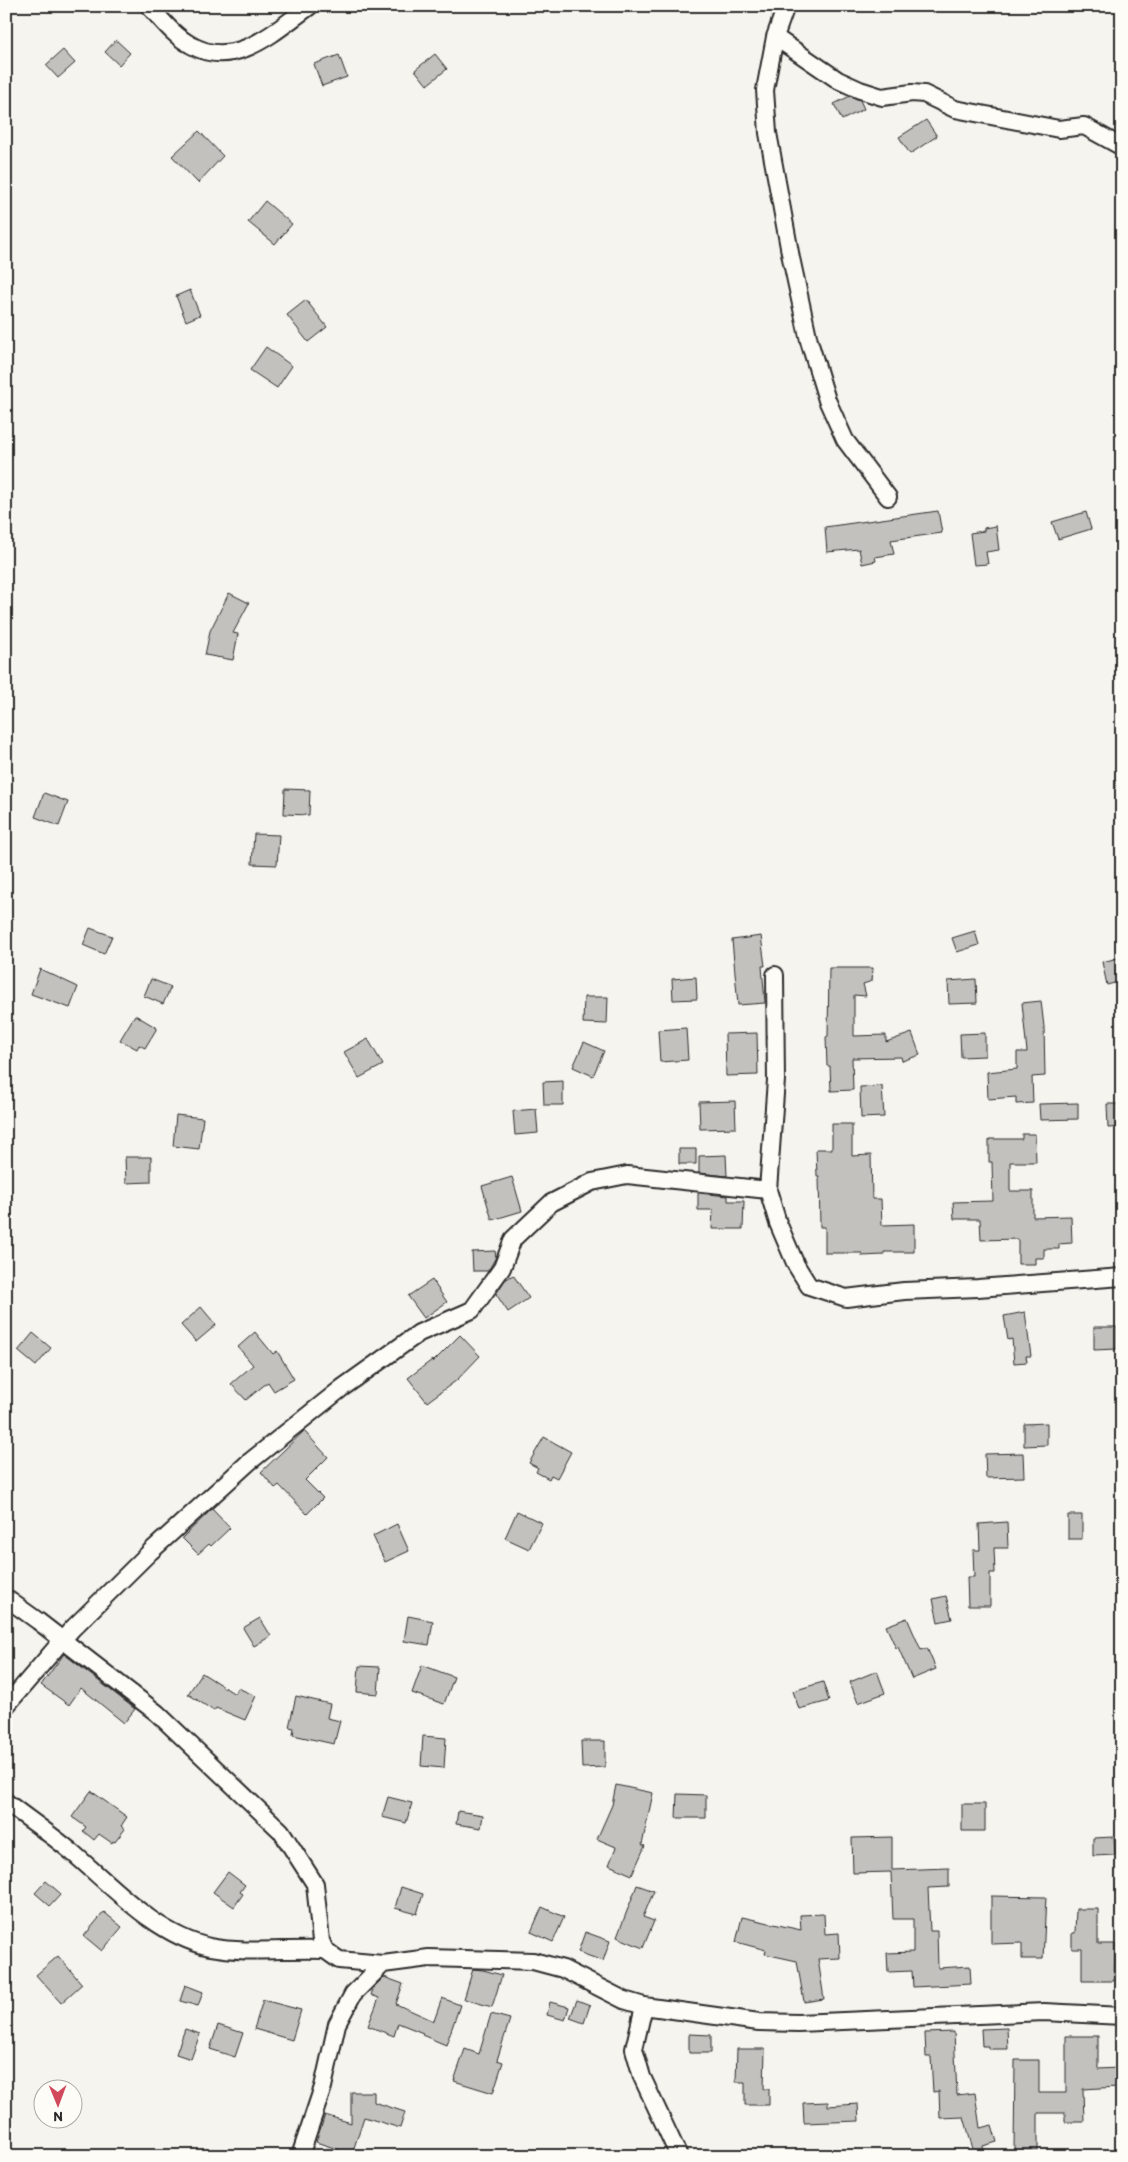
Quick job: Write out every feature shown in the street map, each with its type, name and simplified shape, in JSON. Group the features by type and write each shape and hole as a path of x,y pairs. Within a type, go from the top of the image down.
{"street":[{"path":"149,6 174,32 191,46 211,53 231,54 250,48 310,6"},
{"path":"786,6 775,37 765,90 768,133 809,341 827,400 845,440 888,497"},
{"path":"775,37 838,80 882,97 912,93 924,94 955,109 1060,129 1084,126 1122,147"},
{"path":"775,975 776,1080 768,1190 778,1223 796,1265 809,1286 846,1298 904,1291 978,1288 1122,1277"},
{"path":"6,1706 62,1640 150,1552 256,1457 342,1388 419,1334 472,1310 502,1268 514,1239 551,1203 592,1182 627,1175 768,1190"},
{"path":"6,1598 157,1714 281,1831 315,1884 321,1941 325,1950 339,1960 383,1964 429,1958 533,1961 563,1969 624,2000 644,2006 759,2022 798,2023 1044,2012 1122,2016"},
{"path":"6,1802 133,1905 171,1933 210,1946 254,1951 325,1950"},
{"path":"300,2156 323,2087 337,2024 353,1994 383,1964"},
{"path":"644,2006 634,2049 642,2077 678,2156"}],"building":[{"path":"116,40 130,53 119,65 105,52"},
{"path":"63,50 75,63 58,78 46,65"},
{"path":"435,54 447,69 427,85 415,70"},
{"path":"339,55 347,77 322,86 314,64"},
{"path":"850,96 860,100 864,109 842,120 834,104"},
{"path":"926,120 937,136 910,154 899,137"},
{"path":"199,131 223,156 198,183 172,156"},
{"path":"265,201 292,224 275,244 248,222"},
{"path":"190,290 200,315 186,321 176,296"},
{"path":"306,300 327,327 308,342 287,315"},
{"path":"266,347 292,366 277,388 250,370"},
{"path":"938,511 942,533 891,540 894,554 875,557 876,561 862,564 859,549 827,552 825,527"},
{"path":"1086,512 1091,529 1058,539 1052,522"},
{"path":"996,526 999,550 986,552 988,564 974,565 970,533 984,531 984,528"},
{"path":"229,593 249,603 233,633 238,634 233,660 205,655 210,631"},
{"path":"285,789 310,790 309,815 284,814"},
{"path":"44,793 68,802 59,826 35,817"},
{"path":"254,834 279,835 277,865 252,864"},
{"path":"90,928 112,936 104,954 83,945"},
{"path":"975,931 979,945 957,952 952,938"},
{"path":"761,936 765,966 762,966 765,1003 738,1005 732,940"},
{"path":"1118,958 1122,981 1107,985 1102,962"},
{"path":"829,968 873,968 872,981 863,984 866,996 854,995 854,1036 886,1035 886,1042 912,1033 920,1055 902,1061 901,1057 852,1058 853,1090 831,1091 830,1066 827,1066 826,1037 828,1036"},
{"path":"40,969 78,987 70,1008 31,994"},
{"path":"696,977 697,999 673,1000 672,979"},
{"path":"151,979 171,987 163,1004 144,996"},
{"path":"976,979 977,1003 949,1004 948,981"},
{"path":"584,997 608,997 607,1024 583,1023"},
{"path":"1041,1001 1044,1027 1045,1076 1032,1077 1033,1103 1016,1104 1016,1097 988,1099 987,1072 1017,1069 1017,1052 1027,1052 1022,1003"},
{"path":"135,1015 157,1028 145,1048 139,1045 137,1049 120,1040"},
{"path":"686,1028 688,1060 660,1062 658,1030"},
{"path":"757,1033 758,1075 726,1076 725,1034"},
{"path":"985,1033 985,1056 961,1057 960,1034"},
{"path":"368,1039 383,1065 359,1078 344,1052"},
{"path":"584,1042 604,1051 593,1076 573,1067"},
{"path":"563,1081 563,1105 544,1105 543,1082"},
{"path":"882,1086 884,1117 861,1118 860,1087"},
{"path":"735,1101 736,1128 700,1129 699,1102"},
{"path":"1078,1103 1078,1119 1040,1120 1039,1104"},
{"path":"1107,1104 1122,1104 1122,1127 1108,1128"},
{"path":"536,1109 538,1133 515,1135 513,1111"},
{"path":"176,1115 203,1118 199,1149 173,1146"},
{"path":"832,1124 852,1124 852,1156 871,1155 872,1199 881,1199 882,1225 914,1224 914,1252 884,1252 884,1255 862,1256 862,1253 825,1253 825,1227 820,1227 819,1176 817,1176 816,1149 832,1149"},
{"path":"1022,1134 1035,1134 1036,1162 1010,1162 1010,1191 1033,1191 1033,1217 1071,1216 1072,1243 1059,1244 1059,1249 1044,1249 1044,1258 1035,1258 1035,1264 1018,1264 1018,1239 981,1240 980,1219 954,1219 953,1202 993,1201 992,1162 989,1162 989,1139 1022,1139"},
{"path":"679,1149 696,1149 696,1164 679,1164"},
{"path":"726,1155 727,1176 699,1173 699,1156"},
{"path":"125,1157 151,1157 151,1182 126,1183"},
{"path":"512,1177 522,1211 492,1220 482,1186"},
{"path":"698,1193 728,1196 728,1201 744,1201 743,1229 712,1229 713,1210 698,1210"},
{"path":"495,1251 496,1257 488,1271 473,1271 472,1252"},
{"path":"513,1275 529,1298 508,1312 496,1294 505,1280"},
{"path":"432,1280 447,1302 424,1318 408,1296"},
{"path":"201,1307 216,1325 196,1342 181,1325"},
{"path":"1025,1312 1031,1356 1026,1356 1027,1362 1014,1363 1012,1339 1008,1340 1004,1316"},
{"path":"1094,1327 1117,1327 1117,1349 1094,1350"},
{"path":"255,1332 273,1354 277,1351 294,1379 274,1391 268,1382 246,1400 231,1384 253,1365 238,1347"},
{"path":"33,1333 51,1348 36,1366 18,1351"},
{"path":"460,1335 480,1356 457,1380 427,1402 408,1378 432,1360 433,1362"},
{"path":"1047,1423 1047,1445 1024,1446 1024,1424"},
{"path":"304,1431 328,1457 305,1480 323,1498 307,1514 279,1485 275,1488 261,1472"},
{"path":"544,1437 571,1452 557,1478 551,1475 549,1479 536,1472 538,1468 529,1463"},
{"path":"1023,1453 1024,1477 986,1478 985,1454"},
{"path":"212,1509 230,1528 211,1546 209,1544 198,1554 182,1538"},
{"path":"517,1511 542,1523 529,1549 505,1538"},
{"path":"1068,1515 1082,1515 1082,1539 1068,1539"},
{"path":"1007,1522 1008,1548 994,1548 995,1573 990,1573 990,1606 968,1606 967,1577 974,1577 973,1550 980,1550 979,1524"},
{"path":"397,1524 409,1551 385,1562 373,1536"},
{"path":"946,1596 952,1619 938,1622 933,1599"},
{"path":"408,1616 433,1621 429,1645 404,1641"},
{"path":"260,1618 271,1636 254,1646 243,1628"},
{"path":"907,1618 921,1650 927,1648 936,1669 912,1679 898,1647 896,1648 886,1626"},
{"path":"64,1654 135,1709 124,1723 81,1688 69,1705 41,1685"},
{"path":"422,1665 454,1677 444,1704 412,1693"},
{"path":"359,1666 380,1667 378,1694 357,1692"},
{"path":"877,1671 885,1693 858,1703 850,1682"},
{"path":"202,1673 235,1694 238,1688 256,1696 245,1720 216,1708 214,1711 188,1694"},
{"path":"823,1682 829,1701 799,1709 793,1691"},
{"path":"296,1696 330,1704 327,1718 340,1721 334,1744 293,1735 294,1728 289,1727"},
{"path":"423,1736 446,1738 444,1768 421,1766"},
{"path":"581,1741 605,1741 605,1767 582,1768"},
{"path":"616,1785 653,1793 642,1845 645,1846 632,1875 609,1865 616,1847 597,1839 612,1805"},
{"path":"91,1791 127,1817 121,1826 125,1829 115,1842 113,1841 112,1843 99,1834 94,1840 83,1831 86,1827 72,1817"},
{"path":"677,1794 706,1795 706,1818 676,1818"},
{"path":"388,1797 412,1803 406,1823 382,1817"},
{"path":"962,1804 985,1804 985,1831 962,1831"},
{"path":"458,1811 483,1815 481,1828 456,1824"},
{"path":"892,1837 892,1870 949,1868 949,1887 928,1888 930,1931 937,1931 938,1968 970,1966 971,1984 913,1987 912,1971 888,1972 887,1953 913,1952 913,1919 893,1919 891,1872 853,1873 852,1838"},
{"path":"1114,1837 1115,1855 1093,1856 1093,1838"},
{"path":"228,1872 245,1885 240,1892 243,1894 234,1907 213,1892"},
{"path":"46,1881 61,1894 50,1906 35,1893"},
{"path":"637,1885 654,1891 643,1917 654,1921 643,1948 617,1937"},
{"path":"401,1887 423,1894 417,1914 395,1908"},
{"path":"991,1896 1046,1897 1043,1959 1022,1959 1022,1943 991,1944"},
{"path":"542,1907 564,1917 553,1942 531,1932"},
{"path":"1076,1909 1098,1909 1098,1944 1115,1944 1114,1981 1082,1981 1082,1949 1072,1949 1072,1933 1075,1933"},
{"path":"104,1912 122,1927 102,1951 84,1936"},
{"path":"824,1914 825,1934 839,1933 840,1958 818,1959 824,1999 804,2002 797,1961 765,1954 766,1950 736,1942 742,1917 801,1930 800,1915"},
{"path":"585,1932 610,1941 603,1961 578,1952"},
{"path":"58,1956 82,1984 61,2003 36,1975"},
{"path":"473,1969 502,1975 492,2007 464,1999"},
{"path":"384,1977 403,1984 396,2004 434,2021 442,1998 460,2005 446,2045 398,2023 394,2036 368,2026 379,1998 371,1995 374,1987"},
{"path":"185,1985 203,1992 198,2006 180,2001"},
{"path":"263,2000 301,2010 292,2040 254,2029"},
{"path":"577,2000 590,2005 584,2023 570,2018"},
{"path":"550,2002 569,2007 565,2020 547,2015"},
{"path":"491,2014 510,2019 497,2060 503,2062 493,2093 454,2081 465,2049 479,2054"},
{"path":"218,2025 243,2033 235,2057 210,2049"},
{"path":"1007,2028 1008,2049 988,2049 988,2046 982,2046 981,2029"},
{"path":"185,2029 200,2034 191,2059 176,2054"},
{"path":"954,2032 957,2095 975,2093 980,2128 992,2125 997,2142 983,2146 984,2156 975,2156 964,2117 940,2118 939,2091 933,2092 931,2057 926,2057 925,2033"},
{"path":"689,2034 711,2035 711,2053 689,2053"},
{"path":"1066,2036 1098,2036 1098,2069 1118,2068 1118,2087 1083,2089 1084,2122 1065,2122 1065,2113 1038,2113 1038,2151 1014,2151 1015,2060 1039,2060 1039,2093 1066,2093"},
{"path":"737,2049 765,2049 764,2089 769,2089 769,2105 745,2105 745,2082 736,2082"},
{"path":"351,2092 374,2092 374,2102 405,2112 400,2128 364,2117 352,2154 316,2142 325,2115 351,2123"},
{"path":"828,2102 828,2106 858,2104 859,2121 804,2123 803,2103"}]}
